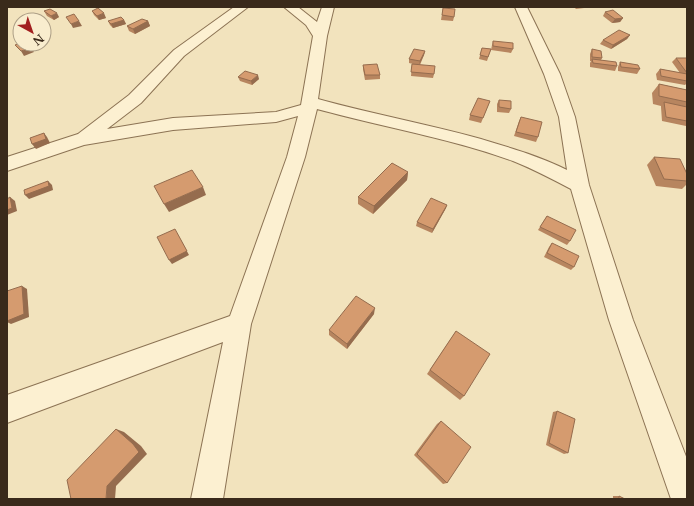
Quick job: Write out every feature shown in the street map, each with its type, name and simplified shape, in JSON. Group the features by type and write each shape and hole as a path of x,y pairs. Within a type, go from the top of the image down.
{"street":[{"path":"82,139 135,99 179,53 242,7"},
{"path":"290,7 311,22 320,36"},
{"path":"207,499 239,324 296,157 310,105 320,36 328,7"},
{"path":"521,7 552,74 567,118 579,185 621,320 687,499"},
{"path":"7,164 82,139 173,124 276,117 310,105 449,136 518,156 541,165 579,185"},
{"path":"7,409 239,324"}],"building":[{"path":"98,8 104,13 97,16 92,11"},
{"path":"443,8 455,9 454,17 442,15"},
{"path":"50,9 57,13 52,16 52,12 44,11"},
{"path":"613,10 623,18 615,19 605,12"},
{"path":"74,14 79,21 71,24 66,17"},
{"path":"121,17 124,20 111,24 108,21"},
{"path":"142,19 148,21 133,29 127,26"},
{"path":"619,30 630,35 613,45 603,40"},
{"path":"493,41 513,43 513,49 493,46"},
{"path":"482,48 491,49 488,57 480,55"},
{"path":"414,49 425,51 420,61 409,59"},
{"path":"592,49 601,51 602,58 592,57"},
{"path":"676,58 687,58 687,73"},
{"path":"592,59 616,62 617,66 593,63"},
{"path":"620,62 638,65 640,69 621,67"},
{"path":"377,64 380,75 365,75 363,65"},
{"path":"412,64 435,66 434,74 411,72"},
{"path":"660,69 687,74 687,81 661,76"},
{"path":"245,71 258,75 251,81 238,77"},
{"path":"659,84 687,90 687,102 659,96"},
{"path":"478,98 490,101 483,118 470,115"},
{"path":"499,100 511,101 511,109 499,107"},
{"path":"664,102 687,107 687,121 666,117"},
{"path":"521,117 542,122 538,137 516,132"},
{"path":"44,133 46,139 32,144 30,138"},
{"path":"654,157 680,159 687,174 687,181 664,179"},
{"path":"392,163 408,172 374,206 358,197"},
{"path":"192,170 203,187 164,204 154,186"},
{"path":"48,181 49,186 25,195 24,190"},
{"path":"10,197 12,208 7,210 7,199"},
{"path":"431,198 447,205 433,229 417,222"},
{"path":"547,216 576,230 570,241 540,227"},
{"path":"175,229 187,251 169,260 157,237"},
{"path":"552,243 579,256 574,267 547,253"},
{"path":"22,286 24,314 7,321 7,291"},
{"path":"356,296 375,308 347,344 329,330"},
{"path":"456,331 490,354 464,396 430,370"},
{"path":"557,411 575,419 568,453 549,443"},
{"path":"441,421 471,447 447,483 417,454"},
{"path":"116,429 133,444 139,452 107,486 106,499 71,499 67,480"}]}
